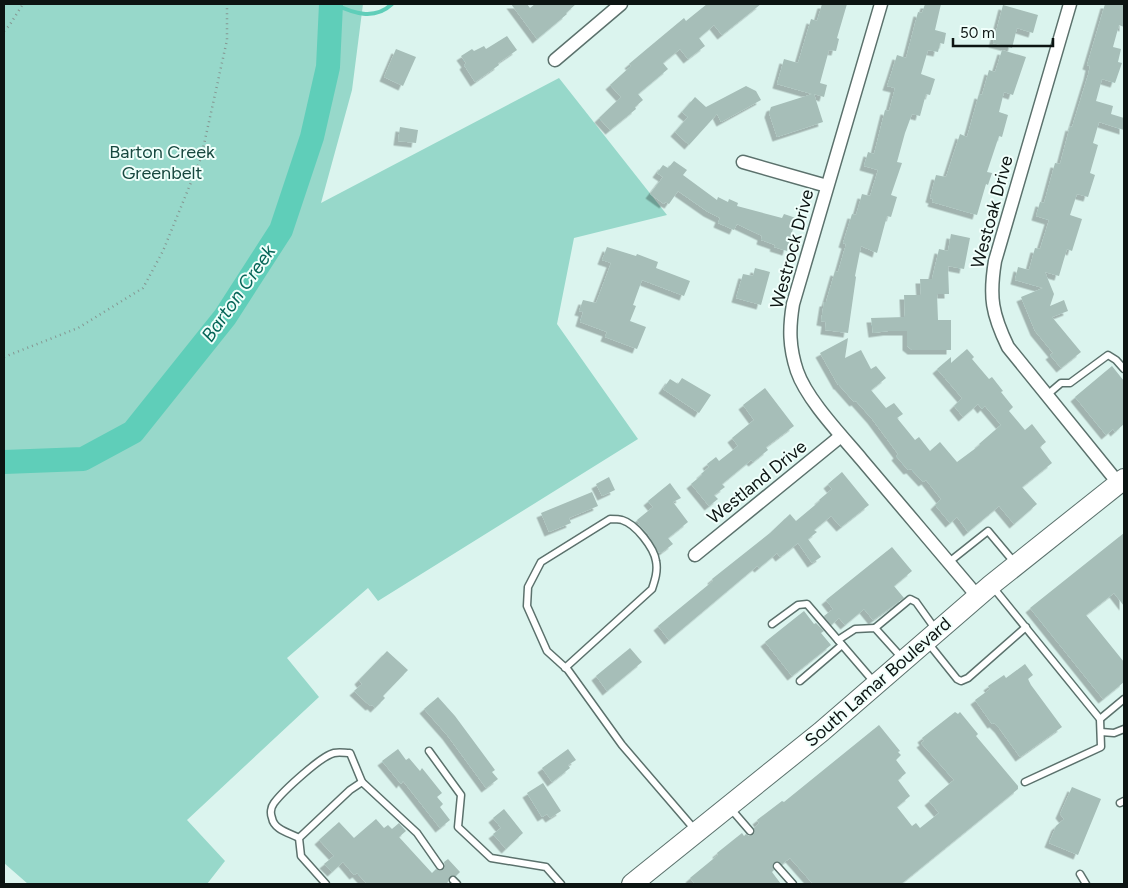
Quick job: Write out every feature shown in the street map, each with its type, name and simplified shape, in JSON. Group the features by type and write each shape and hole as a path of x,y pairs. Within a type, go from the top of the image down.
{"main road":[{"name":"South Lamar Boulevard","path":"632,884 821,732 985,591 1121,481"}],"street":[{"path":"555,60 621,4"},
{"name":"Westrock Drive","path":"881,4 793,304 790,326 791,351 807,391 841,436 949,562 985,591"},
{"name":"Westoak Drive","path":"1070,4 997,253 992,280 992,303 995,317 1008,347 1121,481"},
{"path":"743,162 827,186"},
{"name":"Westland Drive","path":"695,555 841,436"}],"lane":[{"path":"1047,395 1061,383 1070,383 1108,355 1116,360 1124,369"},
{"path":"565,668 652,589 657,570 655,555 637,529 623,520 610,519 541,562 528,587 527,606 547,651 565,668 622,746 697,832"},
{"path":"949,562 988,531 1017,565"},
{"path":"985,591 1026,627 1100,719 1102,732 1101,747 1025,782"},
{"path":"800,681 855,629 875,628 910,599 916,602 932,636 957,679 961,681 968,678 1026,627"},
{"path":"772,624 798,604 807,604 876,684"},
{"path":"875,628 903,660"},
{"path":"1100,719 1124,699"},
{"path":"1102,732 1114,733 1124,729"},
{"path":"429,750 461,795 458,827 491,858 546,867 561,884"},
{"path":"299,838 278,828 272,820 271,810 274,803 321,759 335,752 350,753 362,782 417,833 440,866"},
{"path":"299,838 350,790 362,782"},
{"path":"728,806 750,831"},
{"path":"299,838 301,856 326,884"},
{"path":"777,866 793,884"},
{"path":"1080,874 1086,884"}],"path":[{"path":"4,31 23,4"},
{"path":"4,357 78,328 143,288 162,250 200,158 228,40 227,4"}],"green space":[{"name":"Barton Creek Greenbelt","path":"4,4 363,4 352,90 321,203 559,78 667,215 574,238 557,324 638,439 378,601 368,588 287,658 319,697 187,820 225,861 207,884 28,884 4,863"}],"building":[{"path":"511,4 527,4 530,8 535,4 576,4 537,39"},
{"path":"707,4 761,4 722,35 714,25 699,38 705,46 688,59 680,49 664,62 668,69 638,94 643,100 635,107 636,109 610,130 599,118 621,97 610,85 631,66 629,64 648,48 684,18 686,21"},
{"path":"822,4 847,4 837,38 839,39 836,51 829,50 820,83 827,85 824,97 814,94 823,122 777,137 769,113 771,107 812,94 777,84 784,59 798,63 811,19 817,21"},
{"path":"925,4 941,4 935,30 946,33 944,44 940,43 938,52 928,50 921,74 935,79 930,95 926,94 920,116 912,114 905,133 897,162 902,163 891,195 897,197 891,217 887,216 877,253 861,246 855,276 848,333 825,330 826,322 821,321 824,302 826,302 835,271 838,272 846,244 843,243 852,214 856,215 862,194 870,196 878,170 864,166 868,152 874,154 885,110 889,111 895,88 887,86 897,55 906,58 918,12 922,13"},
{"path":"1105,4 1124,4 1124,27 1119,25 1113,47 1121,49 1118,62 1122,63 1115,83 1102,79 1096,101 1113,106 1111,114 1124,118 1124,130 1099,122 1093,143 1098,145 1090,173 1095,175 1088,197 1077,194 1070,215 1082,219 1072,251 1067,249 1059,276 1045,272 1054,294 1050,306 1064,300 1068,311 1052,317 1081,352 1061,368 1050,355 1053,353 1035,331 1021,297 1043,288 1015,280 1018,267 1029,270 1035,248 1040,249 1049,220 1036,216 1040,202 1044,203 1055,163 1060,164 1070,126 1072,127 1088,75 1090,66 1087,65"},
{"path":"1003,5 1038,15 1033,33 1017,28 1012,48 993,43"},
{"path":"507,36 517,50 475,82 464,65 466,63 461,56 472,49 474,51 484,46 486,49"},
{"path":"396,49 416,57 403,86 384,77"},
{"path":"1002,50 1026,57 1013,95 1004,92 999,112 1008,115 1002,137 999,136 987,172 992,173 988,185 986,184 977,215 932,202 933,199 930,198 936,175 946,177 960,134 967,137 979,94 982,95 989,70 995,72"},
{"path":"746,86 756,91 761,100 721,122 717,114 689,145 675,132 688,117 682,112 695,97 706,107"},
{"path":"400,127 418,130 416,143 398,141"},
{"path":"674,161 687,170 683,175 717,200 718,197 728,202 729,199 738,203 737,206 782,218 784,214 796,218 787,251 761,240 762,236 737,224 734,230 718,223 720,218 678,191 669,204 665,202 664,204 650,194 663,177 657,173 663,165 668,168"},
{"path":"951,234 970,238 964,269 948,266 949,294 937,294 938,320 951,320 951,350 912,350 907,346 907,331 873,333 871,318 905,317 904,295 921,295 920,279 932,279 939,249 948,251"},
{"path":"607,247 636,256 637,254 658,262 656,268 690,281 684,296 642,280 633,305 636,306 630,321 646,327 637,349 605,337 607,332 580,322 583,312 579,311 583,300 596,303 611,263 602,260"},
{"path":"755,268 770,272 761,305 736,298 743,274 753,276"},
{"path":"848,338 845,358 861,350 871,369 876,366 886,378 871,390 886,408 894,403 903,414 897,418 915,440 919,437 930,451 940,442 957,462 980,445 1001,425 985,406 982,409 978,404 963,417 954,406 962,398 937,369 951,357 951,363 967,349 974,357 972,359 989,379 992,377 1003,391 1001,392 1013,407 1009,411 1025,430 1032,424 1046,442 1040,447 1052,463 1022,487 1037,504 1014,524 999,506 968,532 957,517 950,523 935,505 941,499 926,480 923,482 911,469 908,470 896,456 898,454 872,419 838,385 820,353"},
{"path":"1112,366 1124,381 1124,424 1115,432 1113,429 1106,435 1075,397"},
{"path":"682,378 711,395 699,413 663,389 670,379 678,384"},
{"path":"765,388 794,426 766,447 768,450 753,462 751,460 722,484 725,487 714,495 718,499 709,506 691,484 709,467 707,464 716,457 719,461 738,446 732,438 754,420 743,405"},
{"path":"842,472 869,505 841,527 831,516 814,530 817,532 808,539 821,557 812,563 798,543 780,557 777,553 759,568 757,566 669,640 658,626 713,581 712,579 770,533 790,514 796,521 820,501 832,489 828,484"},
{"path":"609,477 615,490 602,496 596,484"},
{"path":"670,483 681,498 673,502 688,522 668,538 673,544 661,553 658,552 648,534 638,524 640,524 637,520 653,507 648,501"},
{"path":"592,492 598,506 569,518 571,523 549,532 541,513"},
{"path":"1124,533 1124,606 1114,593 1086,615 1124,662 1124,682 1103,699 1030,608"},
{"path":"892,547 912,571 894,586 904,598 873,620 864,609 845,625 839,618 831,625 824,616 833,609 826,600"},
{"path":"804,611 814,624 816,623 824,631 821,633 831,645 792,676 765,642"},
{"path":"630,648 642,662 607,691 596,676"},
{"path":"387,651 408,670 383,696 385,698 375,708 372,705 370,706 354,691 362,684 359,680"},
{"path":"1025,664 1033,675 1028,679 1031,685 1062,727 1020,757 999,728 994,723 992,724 975,700 990,689 988,686 1004,675 1006,678"},
{"path":"438,697 455,716 495,770 492,772 498,779 486,788 447,735 424,709"},
{"path":"955,712 958,714 960,712 978,734 976,736 1018,786 1018,789 901,884 813,884 790,858 782,864 776,861 772,865 774,870 772,872 781,884 695,884 690,878 742,833 744,836 746,834 749,836 753,835 755,832 754,828 759,823 757,820 782,801 784,802 879,725 900,751 898,752 901,755 896,760 906,773 898,780 910,796 897,807 912,826 916,823 920,828 939,813 929,801 954,780 921,743 924,741 922,738"},
{"path":"398,749 406,760 409,758 420,771 422,768 442,793 437,797 443,804 440,807 450,820 440,828 403,781 401,784 382,761"},
{"path":"568,749 576,760 568,765 570,768 552,782 542,768"},
{"path":"543,783 561,811 550,818 547,814 542,817 527,793"},
{"path":"1072,787 1101,799 1078,855 1049,843 1056,826 1064,819 1060,814"},
{"path":"504,809 523,833 506,849 493,834 501,828 493,818"},
{"path":"376,819 384,828 388,825 392,829 399,823 406,831 399,837 432,873 436,869 443,870 444,862 448,859 460,872 456,876 450,876 447,884 367,884 357,873 354,875 343,862 332,872 324,864 334,856 319,840 339,822 354,838"}],"waterway":[{"name":"Barton Creek","path":"4,462 83,459 133,432 225,317 281,230 312,137 328,67 331,4"},
{"path":"334,4 363,14 378,12 392,4"}]}
